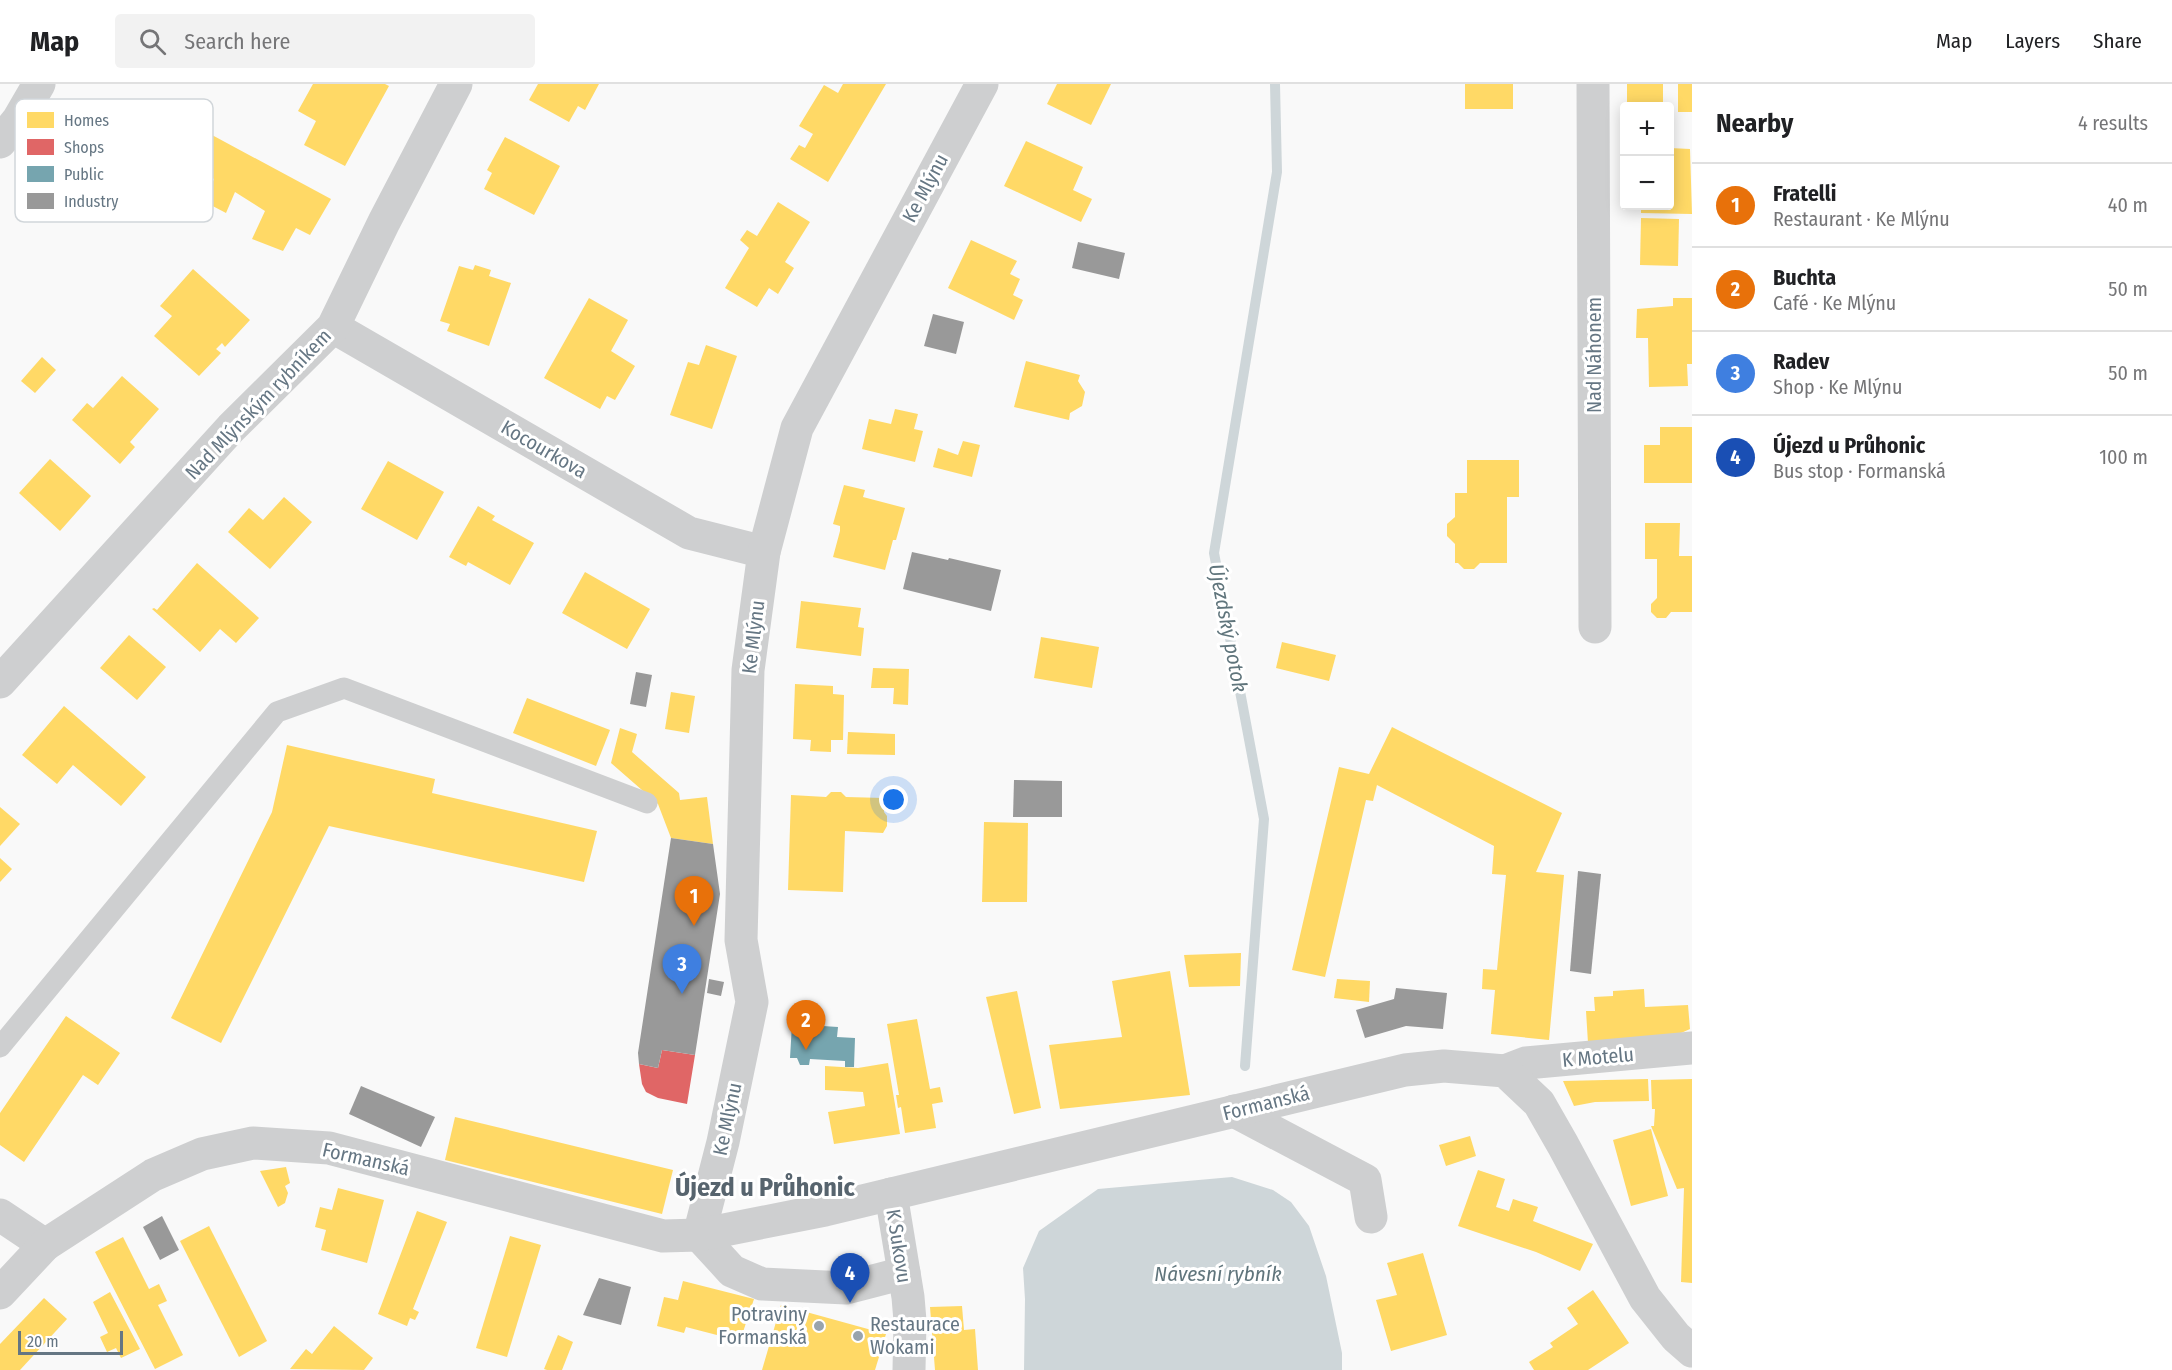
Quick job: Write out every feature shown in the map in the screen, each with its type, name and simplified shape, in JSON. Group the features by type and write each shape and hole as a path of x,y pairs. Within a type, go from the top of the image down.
{"street":[{"path":"30,99 39,84"},
{"name":"Nad Mlýnským rybníkem","path":"0,682 231,428 333,327 384,222 456,84"},
{"name":"Ke Mlýnu","path":"699,1235 723,1142 752,1002 741,940 748,670 764,552 797,428 982,84"},
{"name":"Nad Náhonem","path":"1593,84 1595,627"},
{"path":"0,142 15,124"},
{"name":"Kocourkova","path":"333,327 689,533 764,552"},
{"name":"K Motelu","path":"1505,1071 1526,1063 1692,1048"},
{"name":"Formanská","path":"0,1293 45,1245 153,1175 202,1154 253,1143 329,1148 663,1236 699,1235 825,1210 1405,1070 1444,1066 1505,1071"},
{"path":"1505,1071 1539,1103 1645,1298 1676,1337 1692,1351"},
{"path":"1234,1111 1365,1180 1371,1216"},
{"name":"K Sukovu","path":"891,1194 910,1321 909,1370"},
{"path":"0,1215 45,1245"},
{"path":"699,1235 732,1271 762,1284 846,1288 904,1273"}],"lane":[{"path":"0,1047 277,712 344,688 647,803"}],"water":[{"name":"Návesní rybník","path":"1232,1177 1273,1190 1291,1202 1309,1226 1326,1276 1342,1353 1342,1370 1024,1370 1023,1268 1039,1231 1098,1189"}],"building: Homes":[{"path":"313,84 385,84 389,86 345,166 304,145 316,121 298,111"},
{"path":"538,84 599,84 585,110 578,106 569,122 529,100"},
{"path":"843,84 886,84 828,182 790,159 799,145 805,148 813,134 799,126 824,85 838,93"},
{"path":"1057,84 1111,84 1091,125 1047,104"},
{"path":"1465,84 1513,84 1513,109 1465,109"},
{"path":"1627,84 1663,84 1663,102 1627,102"},
{"path":"1678,84 1692,84 1692,112 1678,112"},
{"path":"213,136 331,199 310,235 296,228 283,251 252,239 265,211 235,192 226,213 213,206"},
{"path":"505,137 560,166 534,215 484,189 492,173 487,170"},
{"path":"1026,141 1083,167 1073,190 1092,199 1081,222 1004,186"},
{"path":"1674,148 1690,149 1692,214 1641,213 1641,210 1674,210"},
{"path":"778,202 810,222 785,262 794,268 778,294 769,288 757,307 725,288 749,248 740,240 747,230 757,236"},
{"path":"1641,218 1679,219 1678,266 1640,265"},
{"path":"971,240 1017,261 1010,274 1020,279 1013,295 1023,300 1014,320 948,288"},
{"path":"475,265 491,270 489,276 511,283 489,346 447,331 450,324 440,321 459,266 473,270"},
{"path":"193,269 250,320 225,347 222,343 216,349 221,353 199,376 154,336 172,316 160,306"},
{"path":"589,298 628,320 611,351 635,366 615,400 607,396 600,409 544,378"},
{"path":"1673,298 1692,298 1692,364 1687,364 1688,386 1649,387 1648,338 1636,338 1637,309 1673,306"},
{"path":"706,345 737,356 712,429 670,415 688,362 699,365"},
{"path":"42,357 56,370 35,393 21,381"},
{"path":"1026,361 1080,375 1078,381 1085,392 1082,406 1070,413 1069,420 1014,407"},
{"path":"122,376 159,409 130,442 135,447 120,464 72,420 87,403 93,408"},
{"path":"895,409 918,414 914,429 923,431 915,462 862,449 869,419 891,424"},
{"path":"1660,427 1692,427 1692,483 1644,483 1644,445 1660,445"},
{"path":"963,441 980,445 972,477 933,467 938,448 958,455"},
{"path":"50,459 91,496 60,531 19,493"},
{"path":"1467,460 1519,460 1519,497 1507,497 1507,563 1480,563 1474,569 1464,569 1455,563 1455,544 1447,536 1447,524 1455,517 1455,493 1467,493"},
{"path":"388,461 444,492 417,540 361,509"},
{"path":"844,485 865,490 863,497 905,508 885,570 833,557 840,526 833,524"},
{"path":"284,497 312,522 270,569 228,532 249,508 263,520"},
{"path":"478,506 495,516 492,520 534,543 510,585 468,562 466,566 449,557"},
{"path":"1645,523 1680,523 1679,556 1692,556 1692,612 1671,612 1666,618 1657,618 1651,612 1651,604 1657,598 1657,559 1645,559"},
{"path":"197,563 259,618 236,643 220,629 200,652 152,609 157,610"},
{"path":"585,572 650,609 627,649 562,613"},
{"path":"801,601 861,608 858,627 864,628 861,656 796,648"},
{"path":"129,635 166,667 137,700 100,668"},
{"path":"1041,637 1099,647 1092,688 1034,678"},
{"path":"1282,642 1336,655 1329,681 1276,668"},
{"path":"873,668 909,669 908,705 893,704 894,688 871,688"},
{"path":"795,684 833,686 833,694 844,695 843,740 831,740 831,752 810,751 811,740 793,739"},
{"path":"671,692 695,696 689,733 665,729"},
{"path":"527,698 610,730 596,766 513,733"},
{"path":"64,706 146,777 121,806 73,765 57,784 22,755"},
{"path":"1392,727 1562,813 1536,872 1564,875 1549,1040 1491,1034 1495,990 1482,989 1483,969 1497,970 1506,875 1492,874 1494,846 1377,785 1373,801 1366,800 1325,977 1292,970 1339,767 1369,774"},
{"path":"620,728 637,734 632,752 679,793 680,800 707,797 713,844 671,838 658,804 611,763"},
{"path":"848,732 895,734 895,755 847,754"},
{"path":"287,745 435,779 432,793 597,831 584,882 329,826 221,1043 171,1018 272,812"},
{"path":"831,792 841,792 846,797 884,798 887,826 883,833 845,831 843,892 788,890 791,795 826,797"},
{"path":"0,807 20,824 0,846"},
{"path":"984,822 1028,823 1027,902 982,902"},
{"path":"0,858 12,869 0,882"},
{"path":"1241,953 1240,986 1189,987 1184,955"},
{"path":"1170,971 1190,1095 1060,1109 1049,1045 1122,1037 1112,981"},
{"path":"1337,979 1370,981 1369,1002 1334,998"},
{"path":"1644,989 1645,1007 1688,1005 1690,1029 1670,1038 1588,1043 1586,1011 1595,1011 1594,997 1613,996 1613,991"},
{"path":"1017,991 1041,1108 1014,1114 986,997"},
{"path":"66,1016 120,1053 98,1085 83,1075 24,1162 0,1145 0,1113"},
{"path":"917,1019 930,1089 940,1087 943,1102 932,1104 936,1128 905,1133 901,1107 898,1108 896,1095 899,1095 887,1024"},
{"path":"888,1063 900,1134 834,1144 828,1112 865,1106 863,1092 825,1090 825,1066 858,1068"},
{"path":"1648,1079 1649,1101 1595,1102 1574,1106 1563,1081"},
{"path":"1692,1079 1692,1283 1681,1282 1684,1188 1677,1189 1651,1126 1654,1126 1655,1109 1652,1109 1651,1080"},
{"path":"455,1117 673,1170 662,1214 445,1160"},
{"path":"1651,1129 1668,1196 1631,1206 1613,1140"},
{"path":"1470,1136 1476,1156 1446,1166 1439,1145"},
{"path":"286,1167 290,1183 285,1186 288,1193 285,1203 278,1207 260,1171"},
{"path":"1478,1170 1505,1179 1496,1207 1509,1211 1513,1199 1538,1207 1533,1221 1593,1244 1580,1271 1536,1252 1458,1226"},
{"path":"338,1188 384,1200 367,1263 321,1250 326,1230 315,1227 320,1207 332,1210"},
{"path":"417,1211 447,1222 413,1309 419,1312 415,1320 410,1318 407,1326 378,1314"},
{"path":"209,1226 267,1341 239,1357 180,1241"},
{"path":"510,1236 541,1245 507,1357 476,1348"},
{"path":"123,1237 149,1289 159,1284 167,1301 158,1305 183,1355 155,1369 95,1252"},
{"path":"1423,1253 1447,1335 1391,1351 1376,1300 1397,1295 1387,1263"},
{"path":"683,1281 754,1299 740,1341 686,1327 684,1333 657,1326 664,1297 678,1300"},
{"path":"1593,1290 1629,1343 1588,1370 1534,1370 1529,1362 1553,1347 1550,1343 1578,1324 1567,1308"},
{"path":"110,1292 140,1349 121,1358 116,1348 107,1352 100,1337 108,1333 93,1302"},
{"path":"44,1298 67,1319 20,1370 0,1370 0,1344"},
{"path":"781,1305 886,1334 875,1370 762,1370"},
{"path":"962,1306 964,1330 975,1329 978,1370 935,1370 930,1307"},
{"path":"334,1326 373,1358 364,1370 290,1369 306,1349 312,1354"},
{"path":"558,1335 573,1342 562,1370 544,1369"}],"building: Shops":[{"path":"662,1050 695,1055 687,1104 658,1098 646,1092 642,1084 639,1064 658,1068"}],"building: Public":[{"path":"792,1024 838,1027 837,1037 855,1038 854,1067 845,1067 845,1061 810,1059 809,1065 800,1065 797,1058 790,1058"}],"building: Industry":[{"path":"1078,242 1125,253 1119,279 1072,268"},
{"path":"933,314 964,322 956,354 924,346"},
{"path":"912,552 1001,570 991,611 903,589"},
{"path":"636,672 652,675 646,707 630,704"},
{"path":"1014,780 1062,781 1062,817 1013,817"},
{"path":"671,838 713,844 720,894 695,1055 662,1050 658,1068 639,1064 638,1053"},
{"path":"1578,871 1601,874 1591,974 1570,971"},
{"path":"709,979 724,982 721,996 707,993"},
{"path":"1396,988 1447,993 1443,1029 1406,1026 1365,1038 1356,1010 1394,999"},
{"path":"361,1086 435,1117 421,1147 349,1114"},
{"path":"162,1216 179,1250 160,1260 143,1227"},
{"path":"599,1278 631,1287 621,1325 583,1315"}],"waterway":[{"name":"Újezdský potok","path":"1245,1066 1264,819 1214,553 1277,172 1275,84"}],"place":[{"name":"Fratelli","path":"694,926"},
{"name":"Radev","path":"682,994"},
{"name":"Buchta","path":"806,1050"},
{"name":"Újezd u Průhonic","path":"850,1303"},
{"name":"Potraviny Formanská","path":"819,1326"},
{"name":"Restaurace Wokami","path":"858,1336"}],"district":[{"name":"Újezd u Průhonic","path":"765,1187"}]}
